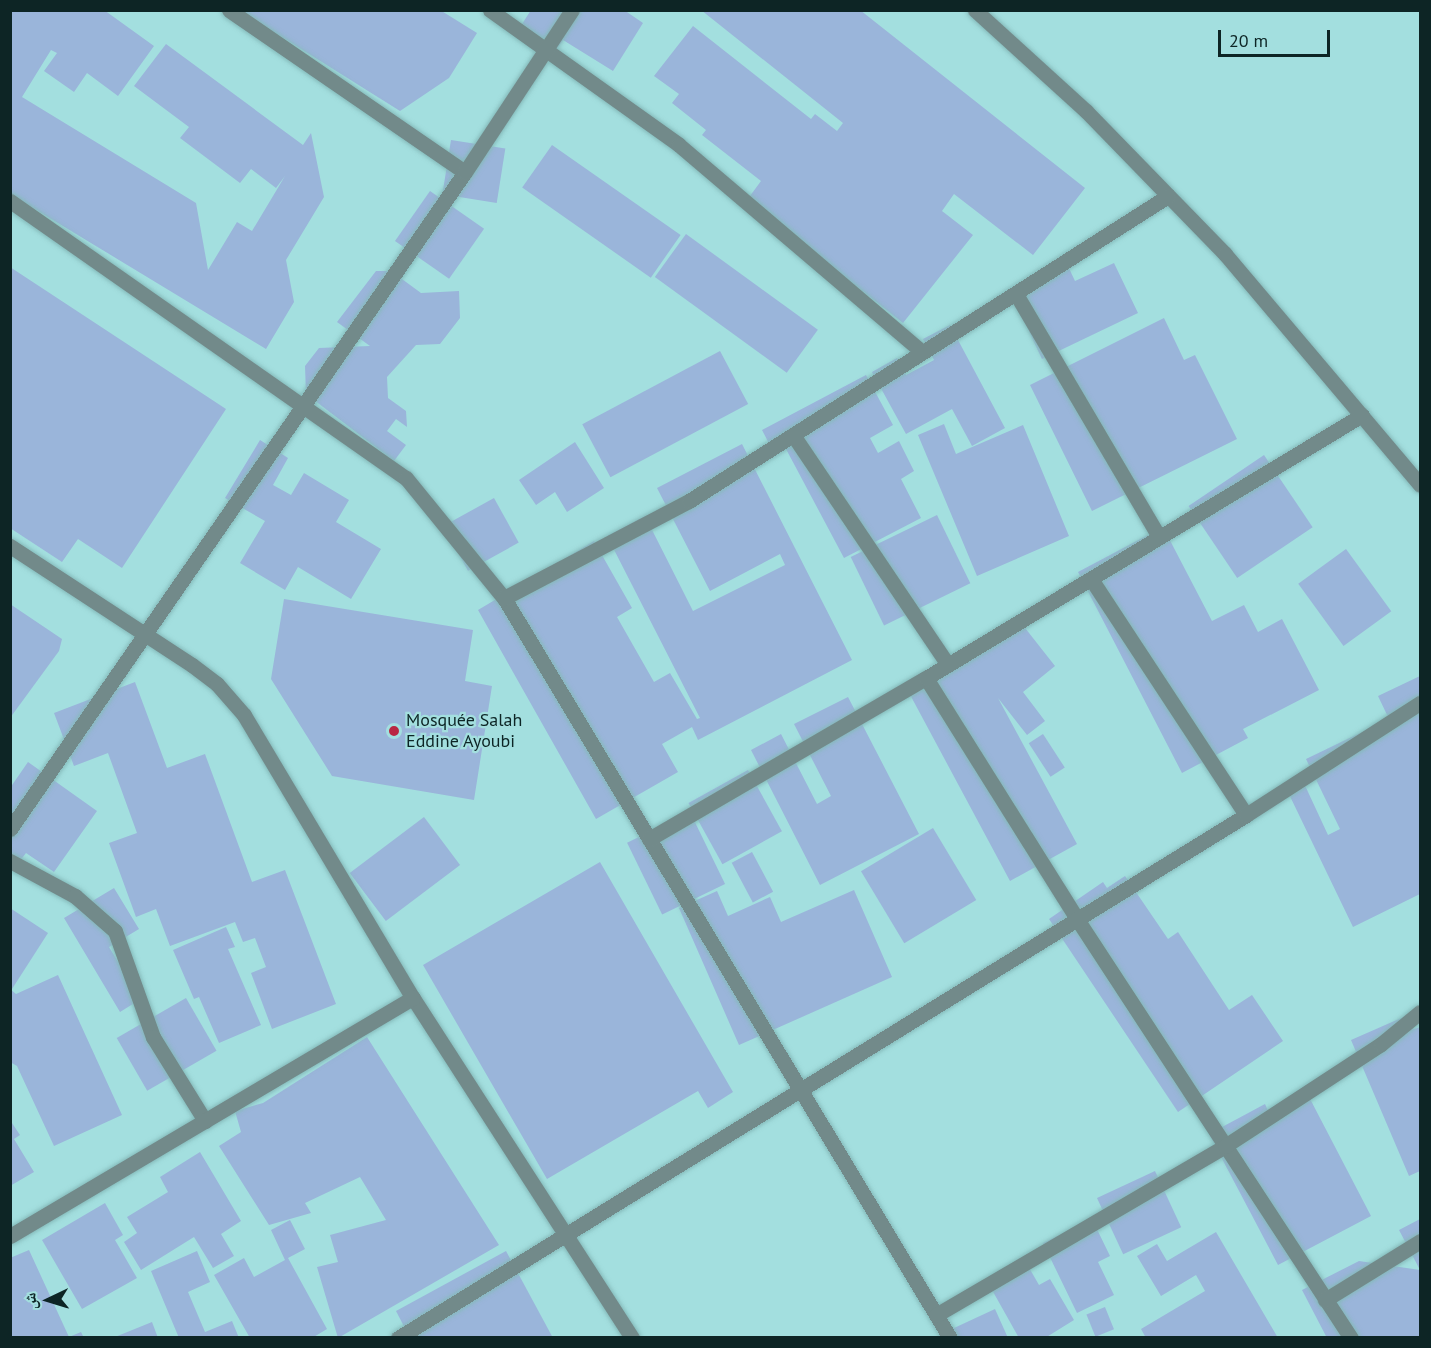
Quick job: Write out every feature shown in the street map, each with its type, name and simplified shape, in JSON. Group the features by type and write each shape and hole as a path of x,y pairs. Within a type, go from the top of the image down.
{"street":[{"path":"229,10 465,172"},
{"path":"490,10 679,145 922,352"},
{"path":"10,829 302,402 465,172 572,10"},
{"path":"975,10 1086,111 1225,254 1420,485"},
{"path":"504,598 689,501 1168,196"},
{"path":"10,201 302,402 406,478 504,598 804,1090 950,1338"},
{"path":"1016,294 1159,537"},
{"path":"649,839 926,678 1362,415"},
{"path":"793,435 948,664"},
{"path":"10,546 217,684 244,715 413,998 632,1338"},
{"path":"1091,579 1246,815"},
{"path":"926,678 1077,919 1351,1338"},
{"path":"398,1338 804,1090 1246,815 1420,703"},
{"path":"10,861 75,897 115,931 153,1037 205,1121"},
{"path":"10,1236 413,998"},
{"path":"936,1315 1225,1146 1381,1044 1420,1012"},
{"path":"1324,1300 1420,1241"}],"building":[{"path":"10,10 104,10 154,46 118,96 87,73 74,92 44,71 57,53 51,50 22,97 196,203 208,270 237,222 252,231 285,176 276,188 251,169 240,183 180,138 189,127 134,86 166,44 303,145 311,133 324,197 286,260 294,302 266,349 10,194"},
{"path":"239,10 440,10 477,33 449,78 400,111"},
{"path":"531,10 624,10 643,23 613,71 563,40 551,58 515,35"},
{"path":"701,10 860,10 1085,188 1033,255 954,194 942,211 973,235 903,323 747,200 761,181 702,135 706,130 672,103 679,94 654,76 693,26 811,119 815,114 837,131 843,123"},
{"path":"451,140 505,149 497,203 442,194"},
{"path":"552,145 681,235 651,278 522,188"},
{"path":"430,191 484,229 449,279 395,241"},
{"path":"686,234 818,330 787,373 655,277"},
{"path":"1114,263 1138,313 1042,359 1010,291 1067,264 1075,281"},
{"path":"10,267 226,409 122,568 78,539 62,562 10,528"},
{"path":"376,271 391,271 421,293 459,291 460,318 440,344 416,345 387,377 388,398 406,411 407,427 396,419 387,431 406,445 394,461 306,394 305,366 319,348 370,346 337,322"},
{"path":"1164,318 1184,360 1195,355 1237,439 1092,511 1030,385"},
{"path":"950,325 1005,428 972,446 952,409 906,434 872,372 897,358 906,375 934,360 923,339"},
{"path":"720,351 748,404 610,477 582,424"},
{"path":"866,375 893,425 870,438 878,453 899,441 914,471 901,479 921,518 844,558 786,449 775,455 762,430"},
{"path":"944,424 956,454 1023,425 1069,536 977,576 918,435"},
{"path":"260,440 288,458 273,485 291,495 304,473 349,500 336,522 381,549 351,599 298,567 285,590 240,563 265,521 225,498"},
{"path":"575,442 604,488 567,512 555,492 536,505 519,480"},
{"path":"742,444 852,660 698,740 692,727 662,744 678,772 596,819 478,610 594,541 632,608 617,617 654,682 670,673 697,719 700,718 607,536 645,516 693,611 785,565 780,554 710,591 657,488"},
{"path":"1264,455 1313,527 1237,578 1189,506"},
{"path":"494,498 519,543 468,571 443,526"},
{"path":"937,515 970,583 884,625 851,557"},
{"path":"1163,527 1212,621 1244,605 1258,632 1282,619 1319,690 1243,729 1248,738 1182,773 1078,572"},
{"path":"1346,549 1391,611 1344,646 1298,584"},
{"name":"Mosquée Salah Eddine Ayoubi","path":"284,599 473,630 465,681 492,686 474,800 332,776 271,679"},
{"path":"10,604 62,639 59,651 10,718"},
{"path":"1018,619 1055,666 1023,692 1045,721 1027,735 998,698 1077,844 1010,881 907,689"},
{"path":"1420,676 1420,894 1353,927 1286,788 1302,779 1328,835 1340,829 1306,759 1389,719 1378,696"},
{"path":"135,682 167,768 205,754 252,882 285,870 336,1004 272,1029 251,973 266,967 255,938 243,942 235,922 170,946 156,909 136,917 109,843 137,833 108,753 74,766 54,713"},
{"path":"848,697 919,834 820,885 751,750 781,734 817,804 831,796 794,724"},
{"path":"1043,734 1065,768 1051,777 1029,743"},
{"path":"28,762 97,811 54,872 26,853 10,874 10,788"},
{"path":"748,770 782,831 722,864 689,803"},
{"path":"690,812 725,884 662,915 627,843"},
{"path":"424,817 460,865 386,921 350,873"},
{"path":"933,828 976,900 904,943 861,871"},
{"path":"752,852 773,892 753,903 732,863"},
{"path":"600,862 733,1092 708,1108 698,1091 547,1179 423,965"},
{"path":"1125,876 1168,939 1178,932 1229,1010 1252,995 1283,1041 1178,1112 1049,919 1103,882 1107,888"},
{"path":"114,888 139,929 109,947 141,999 120,1012 64,918"},
{"path":"854,890 892,977 739,1045 679,908 717,891 728,916 770,897 781,922"},
{"path":"10,908 48,933 12,989 10,988"},
{"path":"226,927 235,947 228,949 261,1025 219,1043 199,997 194,999 173,950"},
{"path":"58,975 122,1115 54,1146 17,1066 10,1062 10,989 16,994"},
{"path":"186,998 216,1051 147,1091 117,1038"},
{"path":"1408,1015 1414,1029 1420,1027 1420,1171 1409,1176 1351,1040"},
{"path":"367,1037 499,1245 338,1338 317,1267 338,1262 330,1235 386,1220 360,1177 305,1203 311,1213 269,1225 219,1146 241,1132 235,1111 263,1103"},
{"path":"1308,1095 1371,1216 1278,1265 1209,1134 1265,1104 1270,1115"},
{"path":"10,1120 20,1135 14,1139 34,1172 10,1186"},
{"path":"200,1152 241,1221 221,1234 234,1256 213,1268 194,1237 141,1270 124,1242 137,1233 127,1217 168,1192 160,1177"},
{"path":"1155,1171 1181,1227 1123,1254 1097,1198"},
{"path":"105,1203 123,1235 115,1240 137,1278 82,1309 42,1240"},
{"path":"1092,1219 1110,1256 1098,1262 1114,1295 1077,1313 1043,1243"},
{"path":"1420,1219 1420,1270 1399,1230"},
{"path":"290,1220 305,1249 288,1258 327,1329 312,1338 250,1338 214,1275 244,1258 254,1277 285,1260 271,1230"},
{"path":"1216,1232 1278,1338 1146,1338 1141,1329 1205,1291 1196,1275 1161,1296 1137,1256 1157,1244 1167,1261"},
{"path":"29,1250 69,1337 81,1332 84,1338 10,1338 10,1258"},
{"path":"197,1251 210,1282 188,1292 205,1332 232,1321 239,1338 179,1338 151,1271"},
{"path":"506,1251 553,1338 410,1338 396,1311"},
{"path":"1024,1259 1039,1285 1050,1279 1074,1320 1045,1338 1019,1338 987,1281"},
{"path":"1359,1261 1420,1270 1420,1338 1327,1338 1302,1290"},
{"path":"1105,1307 1114,1329 1095,1337 1086,1314"},
{"path":"995,1309 1008,1338 940,1338 939,1335"},
{"path":"152,1322 158,1338 115,1338 115,1337"}],"place":[{"name":"Mosquée Salah Eddine Ayoubi","path":"394,731"}]}
